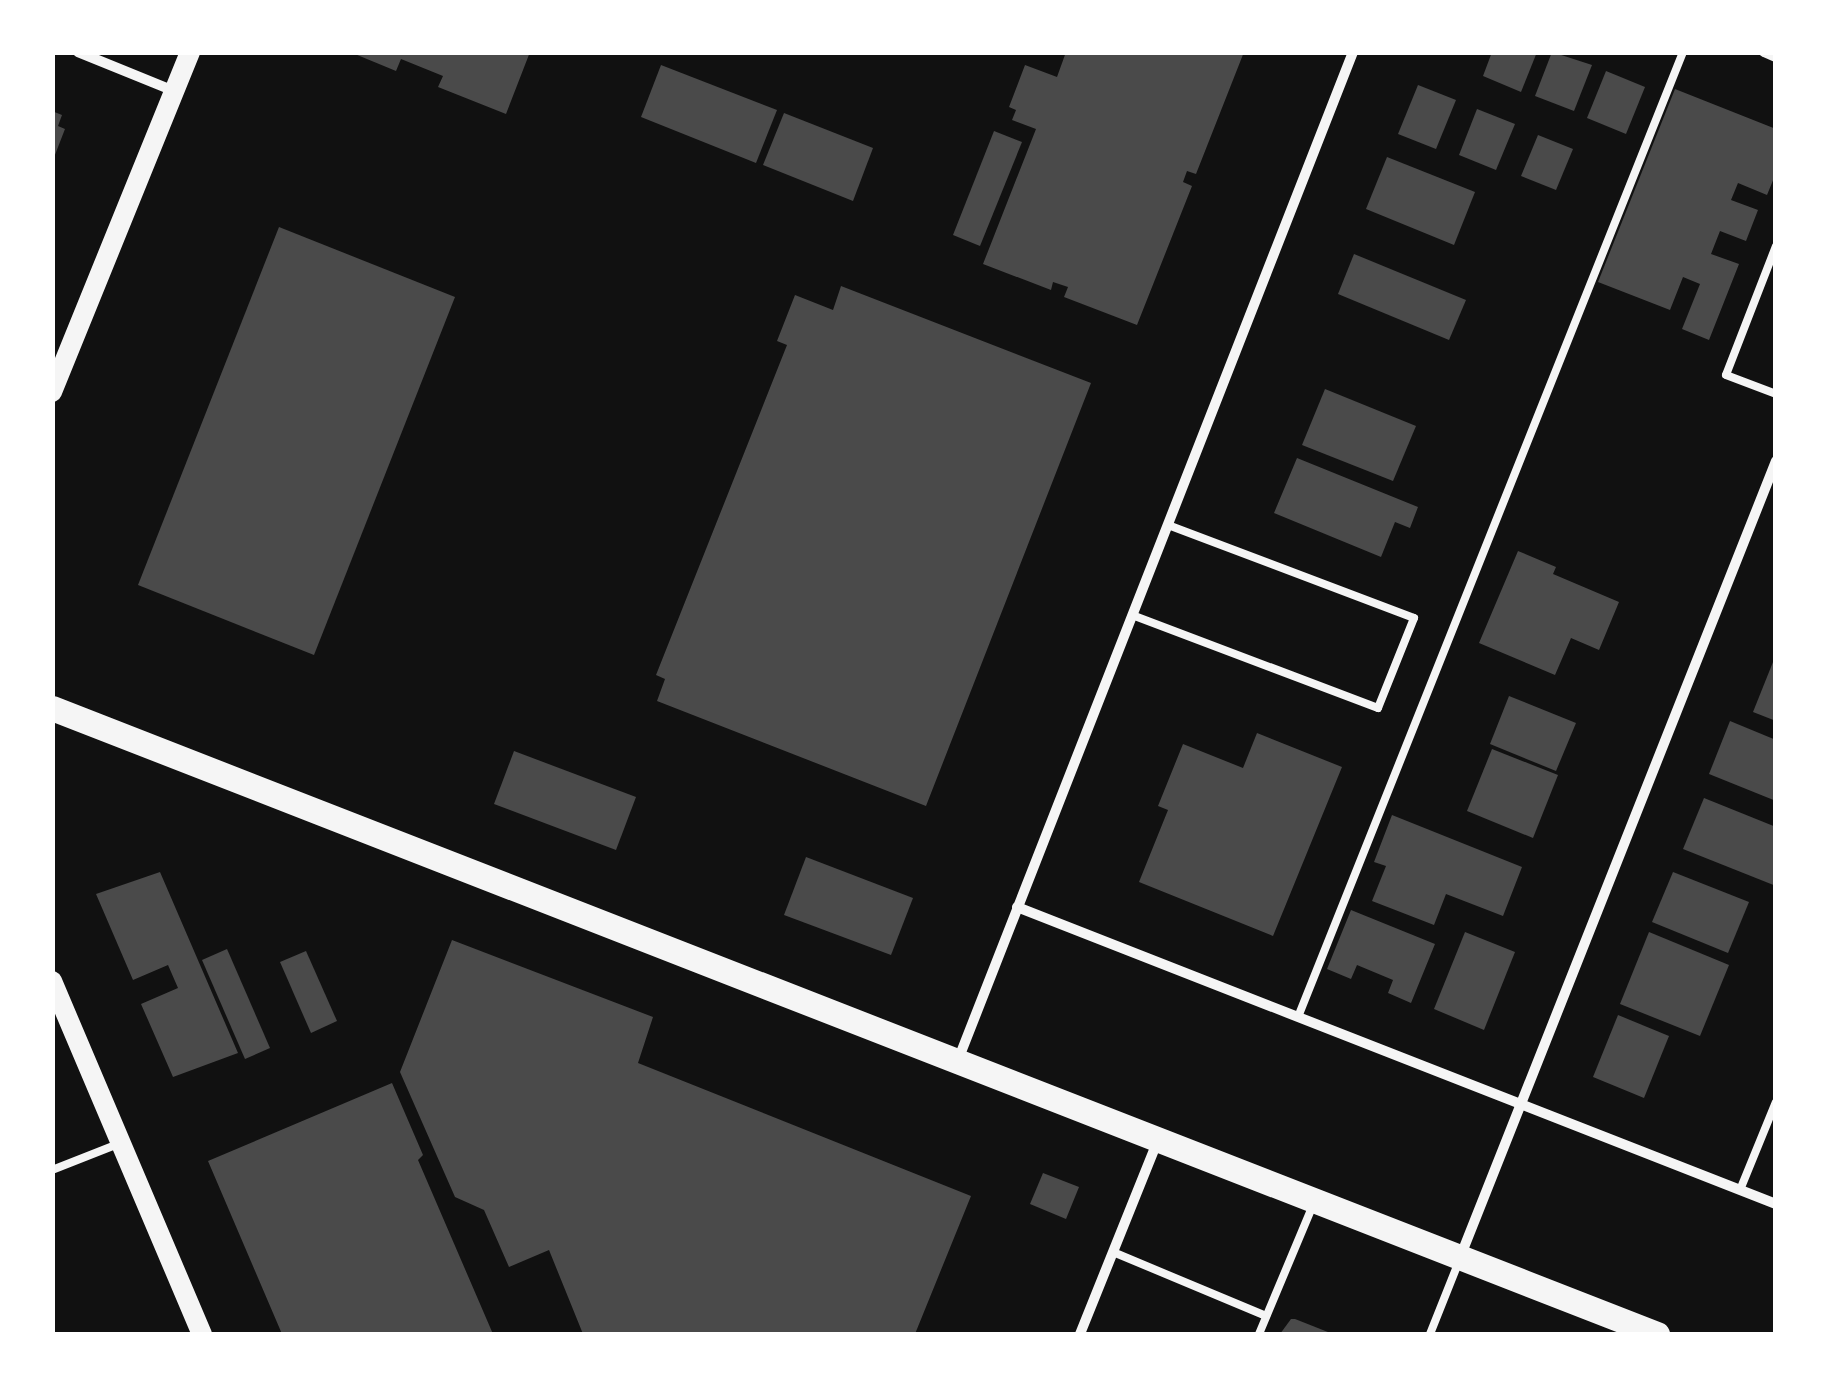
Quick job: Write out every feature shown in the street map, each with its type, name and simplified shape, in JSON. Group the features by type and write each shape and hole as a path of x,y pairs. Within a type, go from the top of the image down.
{"main road":[{"path":"52,392 190,52"},
{"path":"52,708 1655,1334"},
{"path":"52,980 61,1016 202,1334"}],"street":[{"path":"78,52 174,91"},
{"path":"958,1060 1353,52"},
{"path":"1764,52 1776,57"},
{"path":"1461,1256 1776,461"},
{"path":"1017,907 1776,1204"},
{"path":"1080,1334 1158,1139"}],"lane":[{"path":"1298,1017 1683,52"},
{"path":"1776,246 1726,375 1776,394"},
{"path":"1132,615 1378,708 1400,654 1414,618 1168,525"},
{"path":"1740,1190 1776,1102"},
{"path":"52,1170 120,1143"},
{"path":"1259,1334 1316,1199"},
{"path":"1113,1252 1266,1316"},
{"path":"1430,1334 1461,1256"}],"building":[{"path":"350,52 530,52 506,114 438,87 443,76 401,59 396,71"},
{"path":"1066,52 1244,52 1196,174 1187,171 1183,182 1192,186 1137,325 1064,297 1068,287 1053,282 1051,290 983,264 1036,129 1012,120 1016,110 1009,107 1025,65 1057,77"},
{"path":"1492,52 1537,52 1521,92 1483,76"},
{"path":"1552,52 1592,65 1574,111 1535,96"},
{"path":"661,65 777,110 756,163 641,117"},
{"path":"1606,71 1645,87 1626,134 1587,118"},
{"path":"1418,85 1456,100 1436,149 1398,134"},
{"path":"1675,89 1776,129 1776,173 1767,195 1738,183 1731,200 1758,210 1746,241 1720,231 1711,254 1739,264 1709,340 1682,329 1700,284 1683,277 1670,310 1598,282"},
{"path":"1477,109 1515,124 1496,170 1459,155"},
{"path":"52,111 62,115 58,126 65,129 53,160"},
{"path":"784,113 873,148 853,201 763,165"},
{"path":"994,131 1022,142 980,246 953,235"},
{"path":"1538,135 1573,149 1556,190 1521,176"},
{"path":"1387,157 1475,192 1454,245 1366,209"},
{"path":"279,227 455,297 314,655 138,585"},
{"path":"1354,254 1466,300 1449,340 1338,294"},
{"path":"841,286 1091,383 926,806 657,701 665,679 656,675 787,345 777,341 795,295 833,310"},
{"path":"1325,389 1416,426 1393,481 1302,445"},
{"path":"1297,458 1418,507 1410,528 1395,522 1381,557 1274,513"},
{"path":"1518,551 1556,567 1553,574 1619,602 1599,650 1571,638 1555,675 1479,643"},
{"path":"1776,657 1776,721 1753,712"},
{"path":"1509,696 1576,723 1556,771 1490,744"},
{"path":"1730,721 1776,740 1776,801 1709,774"},
{"path":"1257,733 1342,767 1273,936 1139,882 1168,810 1158,806 1183,744 1243,768"},
{"path":"1492,749 1558,775 1533,838 1467,811"},
{"path":"514,751 636,797 616,850 494,804"},
{"path":"1704,798 1776,827 1776,886 1683,849"},
{"path":"1392,815 1522,867 1503,916 1446,894 1434,925 1372,901 1386,866 1374,862"},
{"path":"806,857 913,898 891,955 784,915"},
{"path":"160,872 238,1053 173,1077 141,1004 178,988 168,965 133,980 96,894"},
{"path":"1673,872 1749,902 1728,953 1652,922"},
{"path":"1351,910 1435,944 1411,1003 1388,993 1393,980 1357,965 1351,979 1327,969"},
{"path":"1465,932 1515,952 1484,1030 1434,1009"},
{"path":"1649,932 1729,965 1700,1036 1620,1004"},
{"path":"452,940 653,1017 638,1063 971,1196 915,1334 583,1334 549,1250 509,1267 484,1210 455,1197 400,1072"},
{"path":"227,949 270,1048 245,1059 202,960"},
{"path":"306,951 337,1021 311,1033 280,962"},
{"path":"1618,1015 1669,1036 1644,1098 1593,1077"},
{"path":"392,1083 423,1155 418,1160 493,1334 282,1334 208,1161"},
{"path":"1043,1173 1079,1187 1066,1219 1030,1204"},
{"path":"1295,1319 1333,1334 1280,1334"}]}
